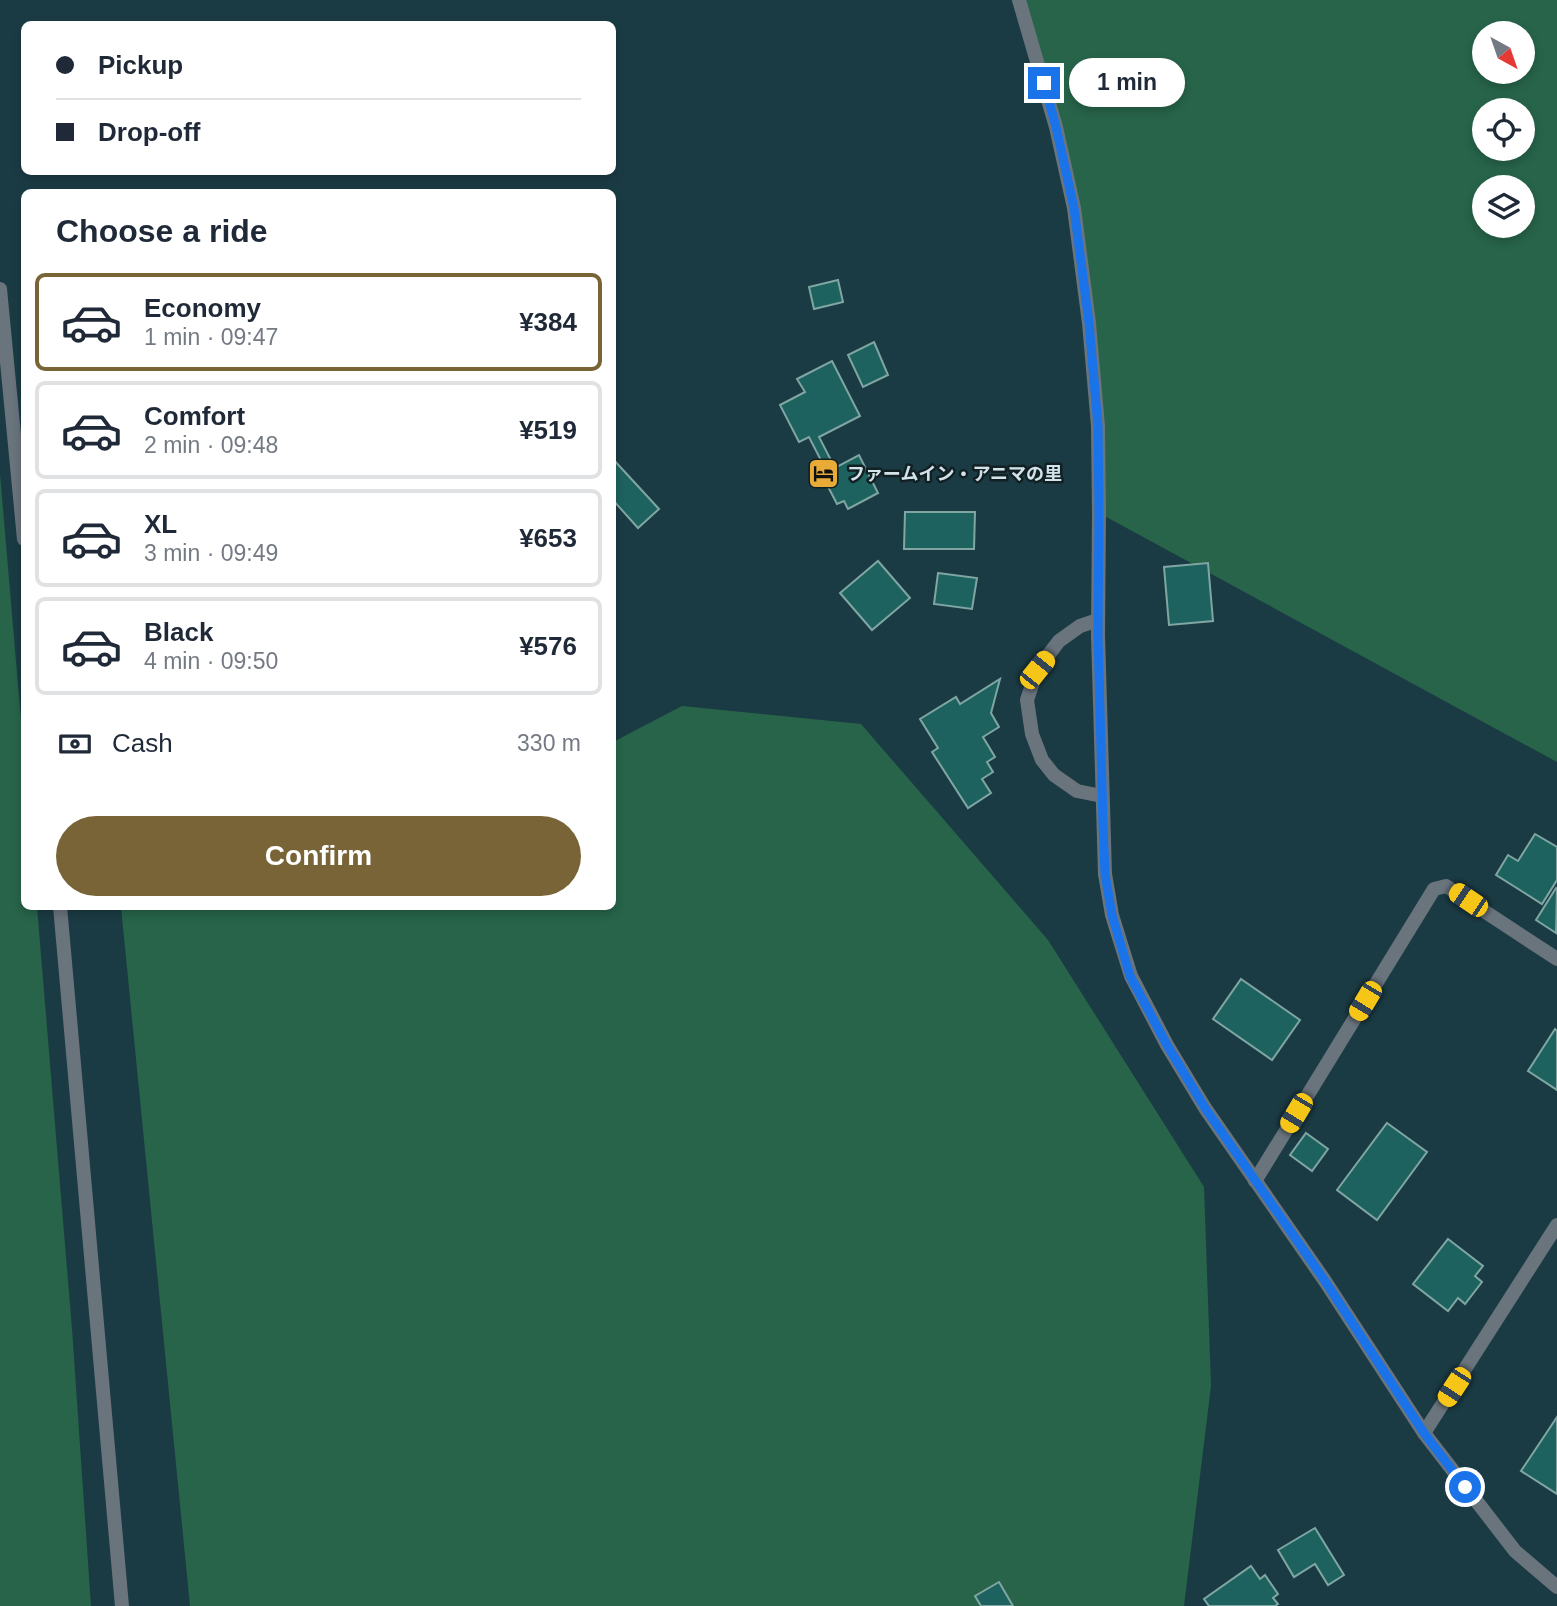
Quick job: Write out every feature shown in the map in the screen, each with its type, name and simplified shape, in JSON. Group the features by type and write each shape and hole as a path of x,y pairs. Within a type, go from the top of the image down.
{"street":[{"path":"1019,0 1056,127 1074,208 1089,323 1098,426 1098,620 1105,874 1112,915 1130,976 1199,1098 1325,1281 1424,1433 1516,1551 1557,1587"},
{"path":"0,289 21,508"},
{"path":"1098,620 1080,626 1059,641 1037,670 1027,700 1032,734 1042,760 1054,775 1077,790 1102,796"},
{"path":"1255,1181 1434,889 1446,886 1557,959"},
{"path":"60,910 122,1606"},
{"path":"1424,1433 1557,1225"}],"green space":[{"path":"1019,0 1557,0 1557,762 1099,513 1074,208"},
{"path":"0,474 21,720 21,910 37,910 72,1329 91,1606 0,1606"},
{"path":"682,706 861,724 1048,940 1204,1187 1211,1386 1184,1606 190,1606 121,910 616,910 616,740"}],"building":[{"path":"838,280 843,302 814,309 809,287"},
{"path":"874,342 888,375 863,387 848,355"},
{"path":"832,361 860,416 819,437 835,468 859,455 878,493 848,509 844,501 837,504 821,473 826,470 809,437 799,442 780,405 805,392 797,379"},
{"path":"616,462 659,509 638,528 616,503"},
{"path":"905,512 975,512 974,549 904,549"},
{"path":"878,561 910,598 872,630 840,593"},
{"path":"1208,563 1213,621 1169,625 1164,567"},
{"path":"938,573 977,578 972,609 934,604"},
{"path":"1000,679 991,713 999,727 983,737 995,757 987,762 993,772 982,779 991,793 968,808 932,752 938,748 920,719 956,697 960,704"},
{"path":"1535,834 1557,847 1557,880 1542,904 1496,875 1508,855 1518,861"},
{"path":"1557,889 1556,933 1536,920"},
{"path":"1241,979 1300,1020 1272,1060 1213,1019"},
{"path":"1555,1029 1557,1031 1557,1090 1528,1071"},
{"path":"1387,1123 1427,1152 1377,1220 1337,1190"},
{"path":"1306,1133 1328,1149 1312,1171 1290,1155"},
{"path":"1448,1239 1483,1266 1475,1276 1482,1282 1465,1304 1458,1298 1448,1311 1413,1284"},
{"path":"1557,1417 1557,1494 1521,1471"},
{"path":"1315,1528 1344,1575 1328,1585 1315,1564 1294,1577 1278,1550"},
{"path":"1251,1566 1260,1579 1265,1575 1278,1594 1273,1598 1278,1604 1209,1606 1204,1599"},
{"path":"999,1582 1013,1606 981,1606 975,1596"}],"place":[{"name":"ファームイン・アニマの里","path":"824,474"}],"route":[{"path":"1044,83 1074,208 1089,323 1098,426 1098,635 1105,874 1112,915 1130,976 1205,1108 1325,1281 1424,1433 1465,1487"}]}
